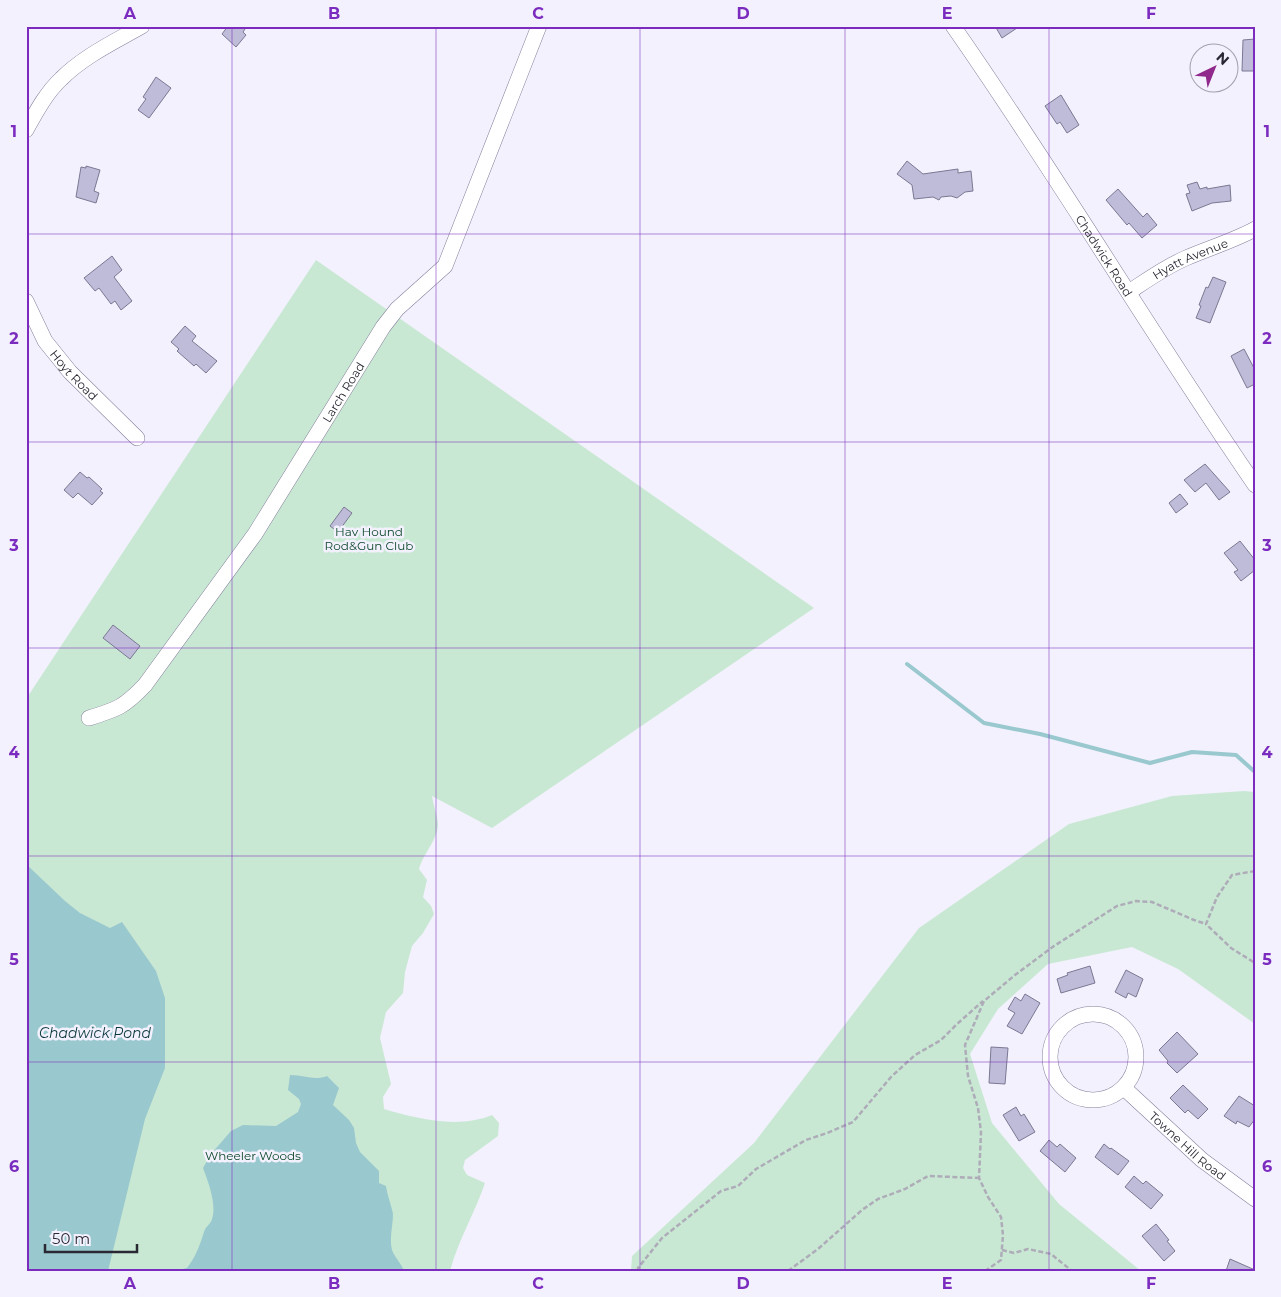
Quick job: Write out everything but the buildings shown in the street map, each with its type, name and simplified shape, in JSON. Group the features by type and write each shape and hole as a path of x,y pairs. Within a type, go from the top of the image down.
{"street":[{"path":"26,130 39,106 60,79 88,56 142,26"},
{"name":"Larch Road","path":"89,718 115,710 129,702 145,686 255,534 384,327 397,309 445,266 539,26"},
{"name":"Chadwick Road","path":"953,26 1007,103 1183,379 1255,484"},
{"name":"Hyatt Avenue","path":"1129,292 1166,267 1243,236 1255,229"},
{"name":"Hoyt Road","path":"26,301 45,341 70,372 137,438"},
{"path":"1095,1014 1112,1019 1126,1030 1135,1046 1136,1055 1134,1073 1124,1088 1109,1098 1091,1101 1074,1096 1059,1085 1051,1069 1050,1051 1056,1034 1062,1027 1077,1017 1095,1014"},
{"name":"Towne Hill Road","path":"1124,1088 1208,1165 1255,1199"}],"path":[{"path":"1206,924 1217,897 1232,875 1255,871"},
{"path":"639,1271 638,1268 662,1238 721,1191 738,1186 756,1169 806,1140 853,1122 891,1077 915,1055 941,1040 1015,975 1054,946 1117,906 1136,901 1152,902 1206,924 1231,948 1255,963"},
{"path":"984,1001 965,1045 968,1076 978,1108 981,1132 979,1178 1001,1217 1003,1235 1001,1260 985,1271"},
{"path":"788,1271 818,1249 862,1210 878,1199 905,1189 928,1176 979,1178"},
{"path":"1002,1250 1014,1253 1028,1249 1051,1254 1072,1271"}],"green space":[{"name":"Hav Hound Rod&Gun Club","path":"316,260 814,608 492,828 432,796 438,822 437,830 419,869 427,880 423,897 431,906 434,914 423,933 412,946 405,972 403,993 386,1012 380,1038 391,1084 383,1097 384,1109 424,1119 452,1122 479,1119 492,1115 499,1123 498,1136 465,1160 463,1168 467,1175 485,1183 457,1248 450,1271 47,1271 115,958 26,887 26,699"},
{"path":"1244,791 1255,792 1255,1024 1178,969 1132,947 1048,964 998,1009 970,1054 992,1123 1059,1204 1141,1271 631,1271 632,1256 754,1143 919,928 1069,824 1172,796"}],"water":[{"name":"Chadwick Pond","path":"26,864 80,913 110,928 122,922 156,971 165,998 165,1068 145,1119 108,1271 26,1271"},
{"path":"290,1075 314,1078 327,1076 339,1088 333,1105 349,1120 354,1128 356,1143 360,1152 379,1171 379,1183 386,1186 393,1214 391,1246 404,1271 174,1271 187,1268 190,1264 212,1219 213,1200 203,1168 211,1154 231,1131 243,1125 276,1126 298,1112 301,1104 299,1099 288,1090"}],"waterway":[{"path":"907,664 984,723 1040,734 1150,763 1192,752 1236,755 1255,772"}],"park label":[{"name":"Wheeler Woods","path":"253,1155"}]}
